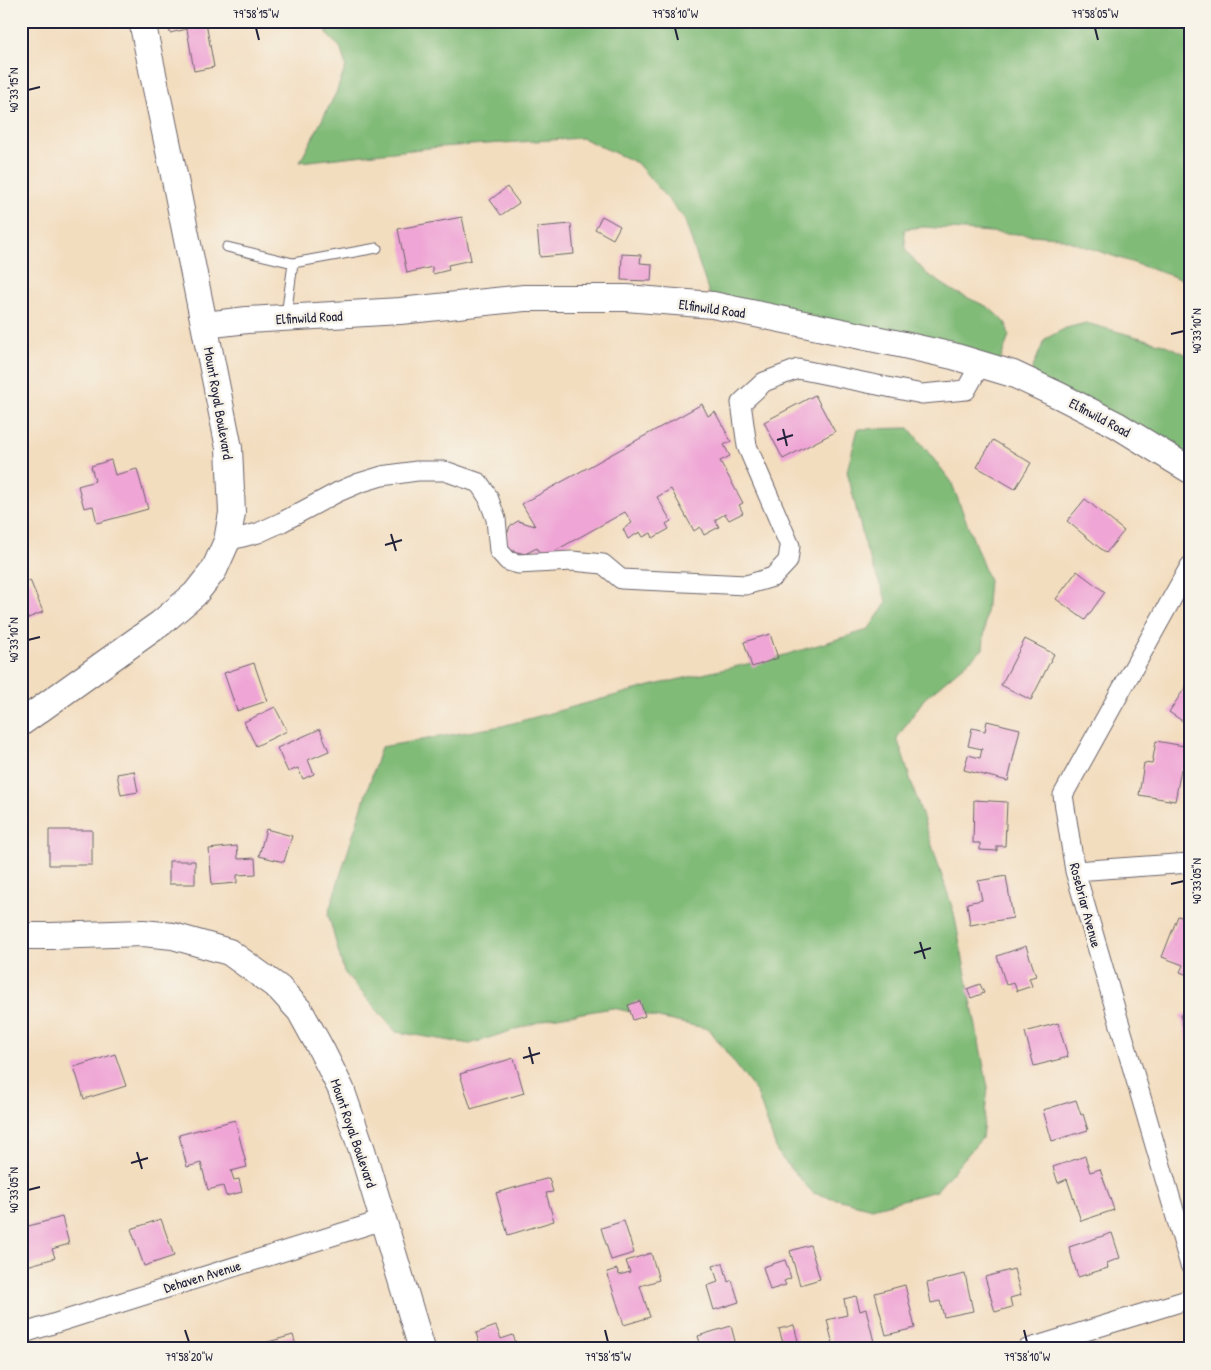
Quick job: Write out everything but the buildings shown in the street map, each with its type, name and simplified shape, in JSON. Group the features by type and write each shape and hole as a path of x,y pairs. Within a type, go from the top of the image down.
{"main road":[{"name":"Mount Royal Boulevard","path":"21,723 161,623 195,594 214,570 227,541 232,513 229,448 142,21"},
{"name":"Elfinwild Road","path":"205,326 248,320 400,311 524,298 626,298 713,305 904,344 1013,374 1117,425 1190,470"},
{"name":"Mount Royal Boulevard","path":"21,936 143,933 173,936 229,952 279,988 300,1012 341,1089 384,1220 422,1349"}],"street":[{"path":"227,541 258,533 338,492 382,476 417,471 445,471 479,483 488,497 496,519 499,551 508,561 518,564 572,561 603,564 621,579 746,585 773,577 788,561 790,546 747,446 742,403 764,382 798,368 922,394 966,390 980,365"},
{"name":"Rosebriar Avenue","path":"1190,566 1063,795 1075,871 1190,1265"},
{"path":"1075,871 1190,863"},
{"name":"Dehaven Avenue","path":"21,1334 384,1220"},
{"path":"1027,1349 1190,1298"}],"lane":[{"path":"227,247 293,263 377,248"},
{"path":"286,318 293,263"}],"green space":[{"path":"324,21 1190,21 1190,282 1057,237 924,227 904,229 906,251 927,274 955,292 988,307 1006,323 1009,336 997,369 713,305 684,218 637,163 582,138 439,147 300,162 336,93 346,66 340,47 328,36"},
{"path":"1086,323 1163,344 1190,356 1190,470 1027,381 1045,339 1066,328"},
{"path":"909,428 951,481 989,581 983,649 924,699 897,738 954,913 988,1088 982,1138 936,1191 872,1208 813,1193 778,1154 757,1093 709,1029 613,1008 551,1018 470,1044 396,1032 344,972 328,914 381,747 502,726 654,685 778,657 868,630 887,602 866,549 847,471 858,429"}]}
